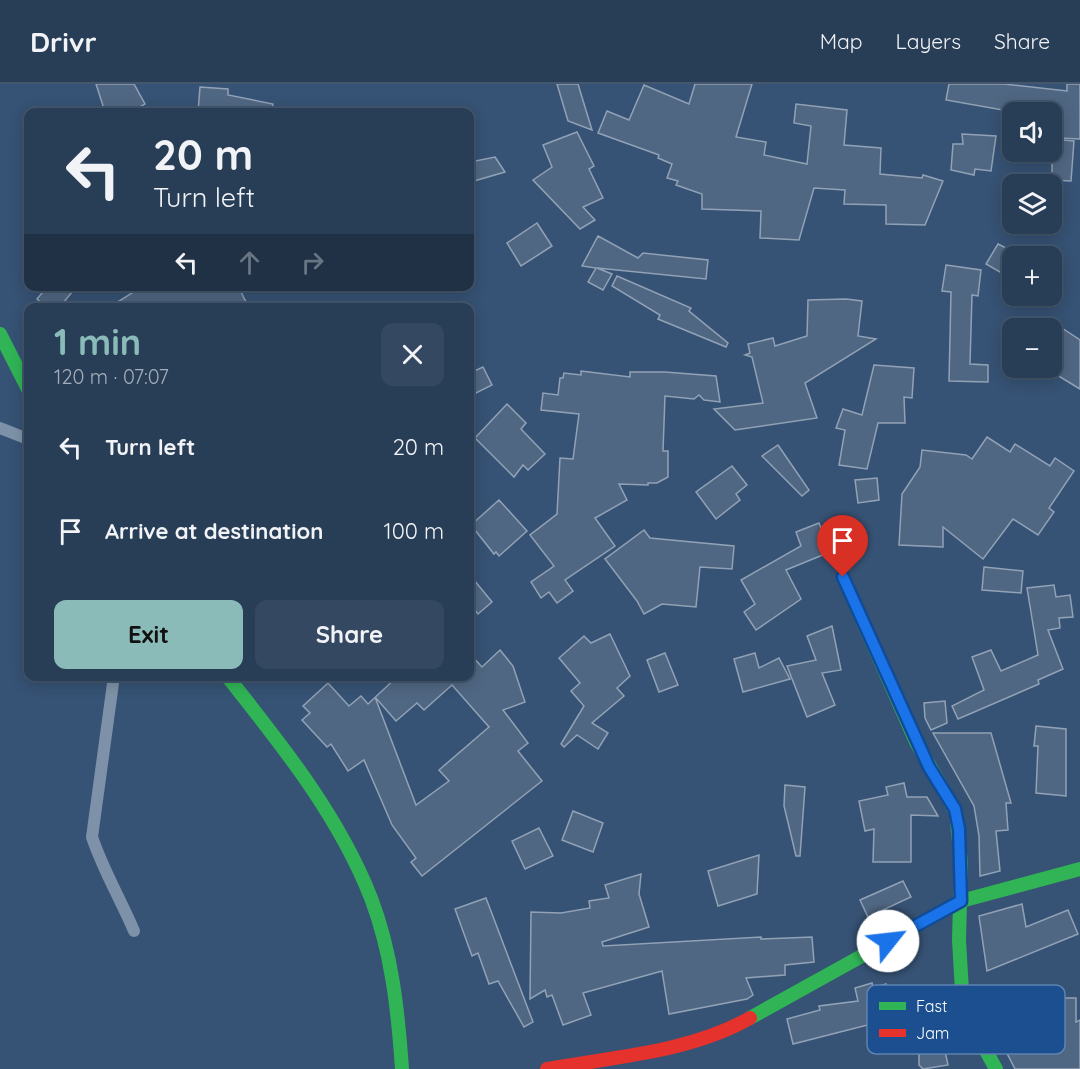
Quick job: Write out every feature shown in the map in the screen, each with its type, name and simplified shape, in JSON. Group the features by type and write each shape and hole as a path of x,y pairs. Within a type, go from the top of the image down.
{"street":[{"path":"0,334 24,381"},
{"path":"843,577 929,767 955,809 959,829 961,901 959,951 964,985"},
{"path":"231,681 259,716 320,803 362,879 386,951 398,1014 402,1069"},
{"path":"547,1069 681,1044 722,1032 803,990 961,901 1080,869"},
{"path":"988,1054 996,1069"}],"lane":[{"path":"0,428 24,437"},
{"path":"113,681 92,837 134,931"}],"building":[{"path":"96,84 134,84 145,104 138,108 104,108"},
{"path":"557,84 578,84 592,130 568,121"},
{"path":"695,84 752,84 736,137 766,142 764,155 807,164 811,126 794,123 796,104 847,110 844,145 881,148 880,174 922,178 923,175 943,181 925,225 886,224 886,205 844,204 845,190 814,188 799,240 760,238 761,211 702,209 702,194 676,185 678,181 667,178 672,164 658,158 659,155 598,133 607,111 629,120 644,85 689,104"},
{"path":"949,84 1004,84 1067,91 1067,84 1080,84 1080,139 1062,138 1062,102 1002,102 1002,110 946,100"},
{"path":"200,87 228,89 228,95 273,104 272,108 198,108"},
{"path":"577,132 594,166 589,169 603,198 583,207 595,220 580,229 533,180 552,167 543,145"},
{"path":"962,134 996,136 991,171 975,169 974,175 951,170 953,144 963,144"},
{"path":"1062,140 1074,141 1071,181 1062,181 1062,174 1052,174 1052,162 1062,162"},
{"path":"495,157 505,172 474,181 474,161"},
{"path":"537,223 552,246 521,266 507,243"},
{"path":"598,236 638,258 643,253 708,260 706,279 597,268 612,274 603,290 588,282 596,268 582,266"},
{"path":"998,244 1002,246 1002,273 986,264"},
{"path":"946,265 981,270 978,296 972,295 970,364 988,365 988,382 949,381 951,292 942,291"},
{"path":"617,276 691,308 689,311 728,343 726,347 658,319 660,315 612,286"},
{"path":"44,291 73,291 63,303 41,303 37,299"},
{"path":"135,291 240,291 246,303 116,303"},
{"path":"808,300 862,301 858,336 876,339 805,383 817,418 735,430 714,409 763,403 752,357 745,355 750,353 748,344 773,338 775,346 807,336"},
{"path":"1062,328 1080,340 1080,389 1062,378"},
{"path":"874,365 914,368 912,398 904,397 905,423 878,423 867,469 839,465 845,430 836,428 843,409 862,415"},
{"path":"483,367 492,385 474,394 474,371"},
{"path":"581,371 630,377 630,372 716,376 720,402 704,400 699,395 694,399 665,396 663,451 668,451 668,477 657,483 648,483 648,485 619,484 627,500 595,518 615,546 565,580 573,591 557,603 549,592 541,598 531,582 554,566 530,535 557,514 560,458 573,459 579,414 541,410 543,393 558,395 560,378 563,378 564,373 581,375"},
{"path":"507,404 526,423 521,429 545,454 528,470 523,465 514,477 475,438"},
{"path":"987,437 1010,452 1015,444 1050,466 1055,458 1074,471 1049,508 1054,512 1038,535 1013,519 983,559 943,527 943,547 899,545 902,494 920,467 922,450 966,455 972,459"},
{"path":"778,445 809,490 802,496 762,456"},
{"path":"732,466 747,485 736,494 740,500 716,519 696,492"},
{"path":"877,478 879,500 858,503 855,480"},
{"path":"499,500 527,531 499,556 496,552 494,554 474,529 474,522"},
{"path":"819,523 830,552 786,570 801,599 756,630 744,612 755,604 741,580 801,546 796,532"},
{"path":"644,530 650,538 734,546 732,569 700,567 696,607 662,604 644,614 637,601 605,559"},
{"path":"984,567 1023,571 1021,593 982,590"},
{"path":"474,580 492,602 478,614 474,609"},
{"path":"1054,585 1056,597 1070,595 1073,617 1059,618 1060,628 1048,630 1063,669 1038,680 1039,684 958,719 952,706 984,690 972,657 991,650 1001,671 1038,655 1027,588"},
{"path":"832,626 841,670 822,673 835,705 807,717 787,666 816,660 807,636"},
{"path":"610,634 630,676 617,688 624,696 592,723 608,733 598,749 577,735 564,747 561,744 584,706 571,691 580,683 559,658 584,636 591,643"},
{"path":"500,650 513,666 525,702 503,710 528,743 518,751 542,781 422,876 411,862 416,858 392,825 364,760 348,771 331,744 327,747 302,720 310,713 303,706 328,683 349,706 361,696 368,704 375,697 393,681 474,681 474,658 482,667","holes":["452,685 489,727 439,770 449,781 416,805 375,697 396,721 417,703 424,710"]},
{"path":"665,653 678,685 659,692 647,660"},
{"path":"755,653 759,668 779,658 790,679 743,692 734,659"},
{"path":"945,701 947,723 931,730 925,718 924,703"},
{"path":"1036,726 1066,729 1066,796 1036,793 1038,746 1034,746"},
{"path":"933,733 991,733 1011,803 1006,803 1008,830 996,831 1000,871 980,876 979,836 974,806"},
{"path":"904,783 907,797 927,797 938,816 911,815 911,862 873,862 874,829 865,831 859,801 888,795 886,787"},
{"path":"785,785 805,787 800,856 796,856 784,806"},
{"path":"573,811 603,823 593,852 562,840"},
{"path":"539,828 553,856 525,869 512,841"},
{"path":"759,855 757,894 718,906 708,871"},
{"path":"641,874 639,894 649,927 602,942 603,946 761,937 761,939 812,937 814,962 785,965 785,975 746,978 753,995 747,999 669,1014 662,971 583,993 591,1015 563,1025 552,995 547,997 545,990 530,999 531,912 561,913 590,908 589,901 609,898 605,885"},
{"path":"903,881 911,897 868,917 860,900"},
{"path":"486,898 533,1022 524,1027 498,981 489,984 478,953 472,956 455,909"},
{"path":"1022,904 1026,927 1068,910 1078,934 987,971 979,916"},
{"path":"872,983 872,985 867,985 867,1025 793,1044 787,1019 820,1010 819,1006 858,1001 855,988"},
{"path":"1065,998 1076,998 1076,1022 1080,1020 1080,1069 1015,1069 1007,1054 1065,1054"},
{"path":"919,1054 946,1054 948,1065 923,1069 919,1065"}],"traffic: fast":[{"path":"0,334 24,381"},
{"path":"843,577 916,742 956,812 961,863 959,940 962,985"},
{"path":"231,681 307,782 343,838 358,868 371,898 389,961 396,1004 402,1069"},
{"path":"750,1018 961,901 1080,869"},
{"path":"988,1054 996,1069"}],"traffic: jam":[{"path":"547,1069 677,1046 703,1039 750,1018"}],"route":[{"path":"843,577 929,767 945,789 955,809 959,829 961,901 888,941"}]}
